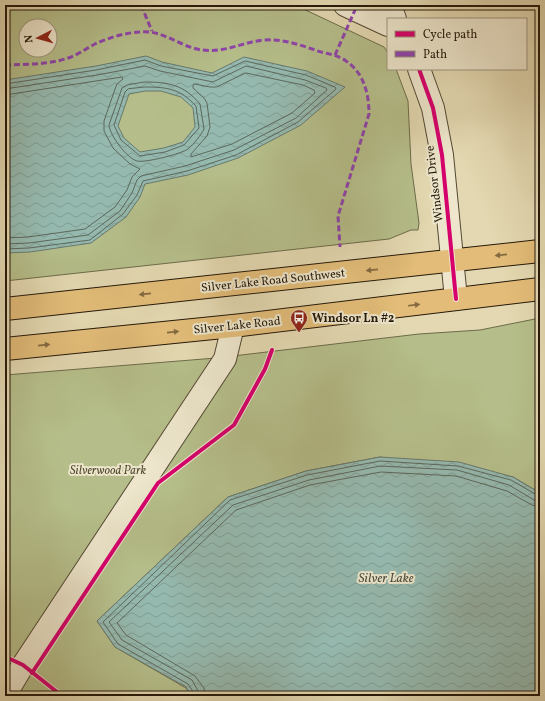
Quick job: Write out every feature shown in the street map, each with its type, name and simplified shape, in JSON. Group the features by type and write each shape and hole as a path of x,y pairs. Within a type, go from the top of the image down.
{"main road":[{"name":"Silver Lake Road Southwest","path":"5,309 540,251"},
{"name":"Silver Lake Road","path":"5,349 233,326 540,289"}],"street":[{"path":"345,5 387,25"},
{"path":"390,5 396,18"},
{"name":"Windsor Drive","path":"419,70 433,108 442,155 456,300"},
{"path":"5,695 23,665 225,359 233,326"}],"green space":[{"path":"5,5 295,5 384,47 387,52 387,70 396,70 408,101 411,164 419,223 418,230 411,230 389,239 5,281"},
{"name":"Silverwood Park","path":"540,318 540,493 513,477 380,457 306,471 228,497 97,621 115,647 186,688 191,696 5,696 5,375 216,358 419,334 480,330"}],"water":[{"path":"146,56 162,62 212,73 244,57 307,71 345,87 301,125 238,158 188,175 145,184 140,197 126,217 91,243 30,252 5,253 5,80 96,66","holes":["145,91 161,91 181,97 193,108 195,127 183,142 164,148 140,152 124,138 118,126 129,94"]},
{"name":"Silver Lake","path":"380,457 459,462 513,477 540,493 540,696 191,696 186,687 115,647 97,621 228,497 306,471"}],"marked path":[{"path":"141,5 152,31"},
{"path":"335,55 355,10"},
{"path":"5,65 38,64 63,60 74,56 95,44 111,38 128,33 139,32 155,33 186,46 202,50 219,50 256,41 277,40 335,55 352,66 361,78 368,99 369,114 338,216 340,247"}],"cycle path":[{"path":"419,70 433,108 442,155 456,299"},
{"path":"32,673 158,483 234,425 265,369 272,350"},
{"path":"5,658 23,665 62,696"}],"place":[{"name":"Windsor Ln #2","path":"299,333"}]}
